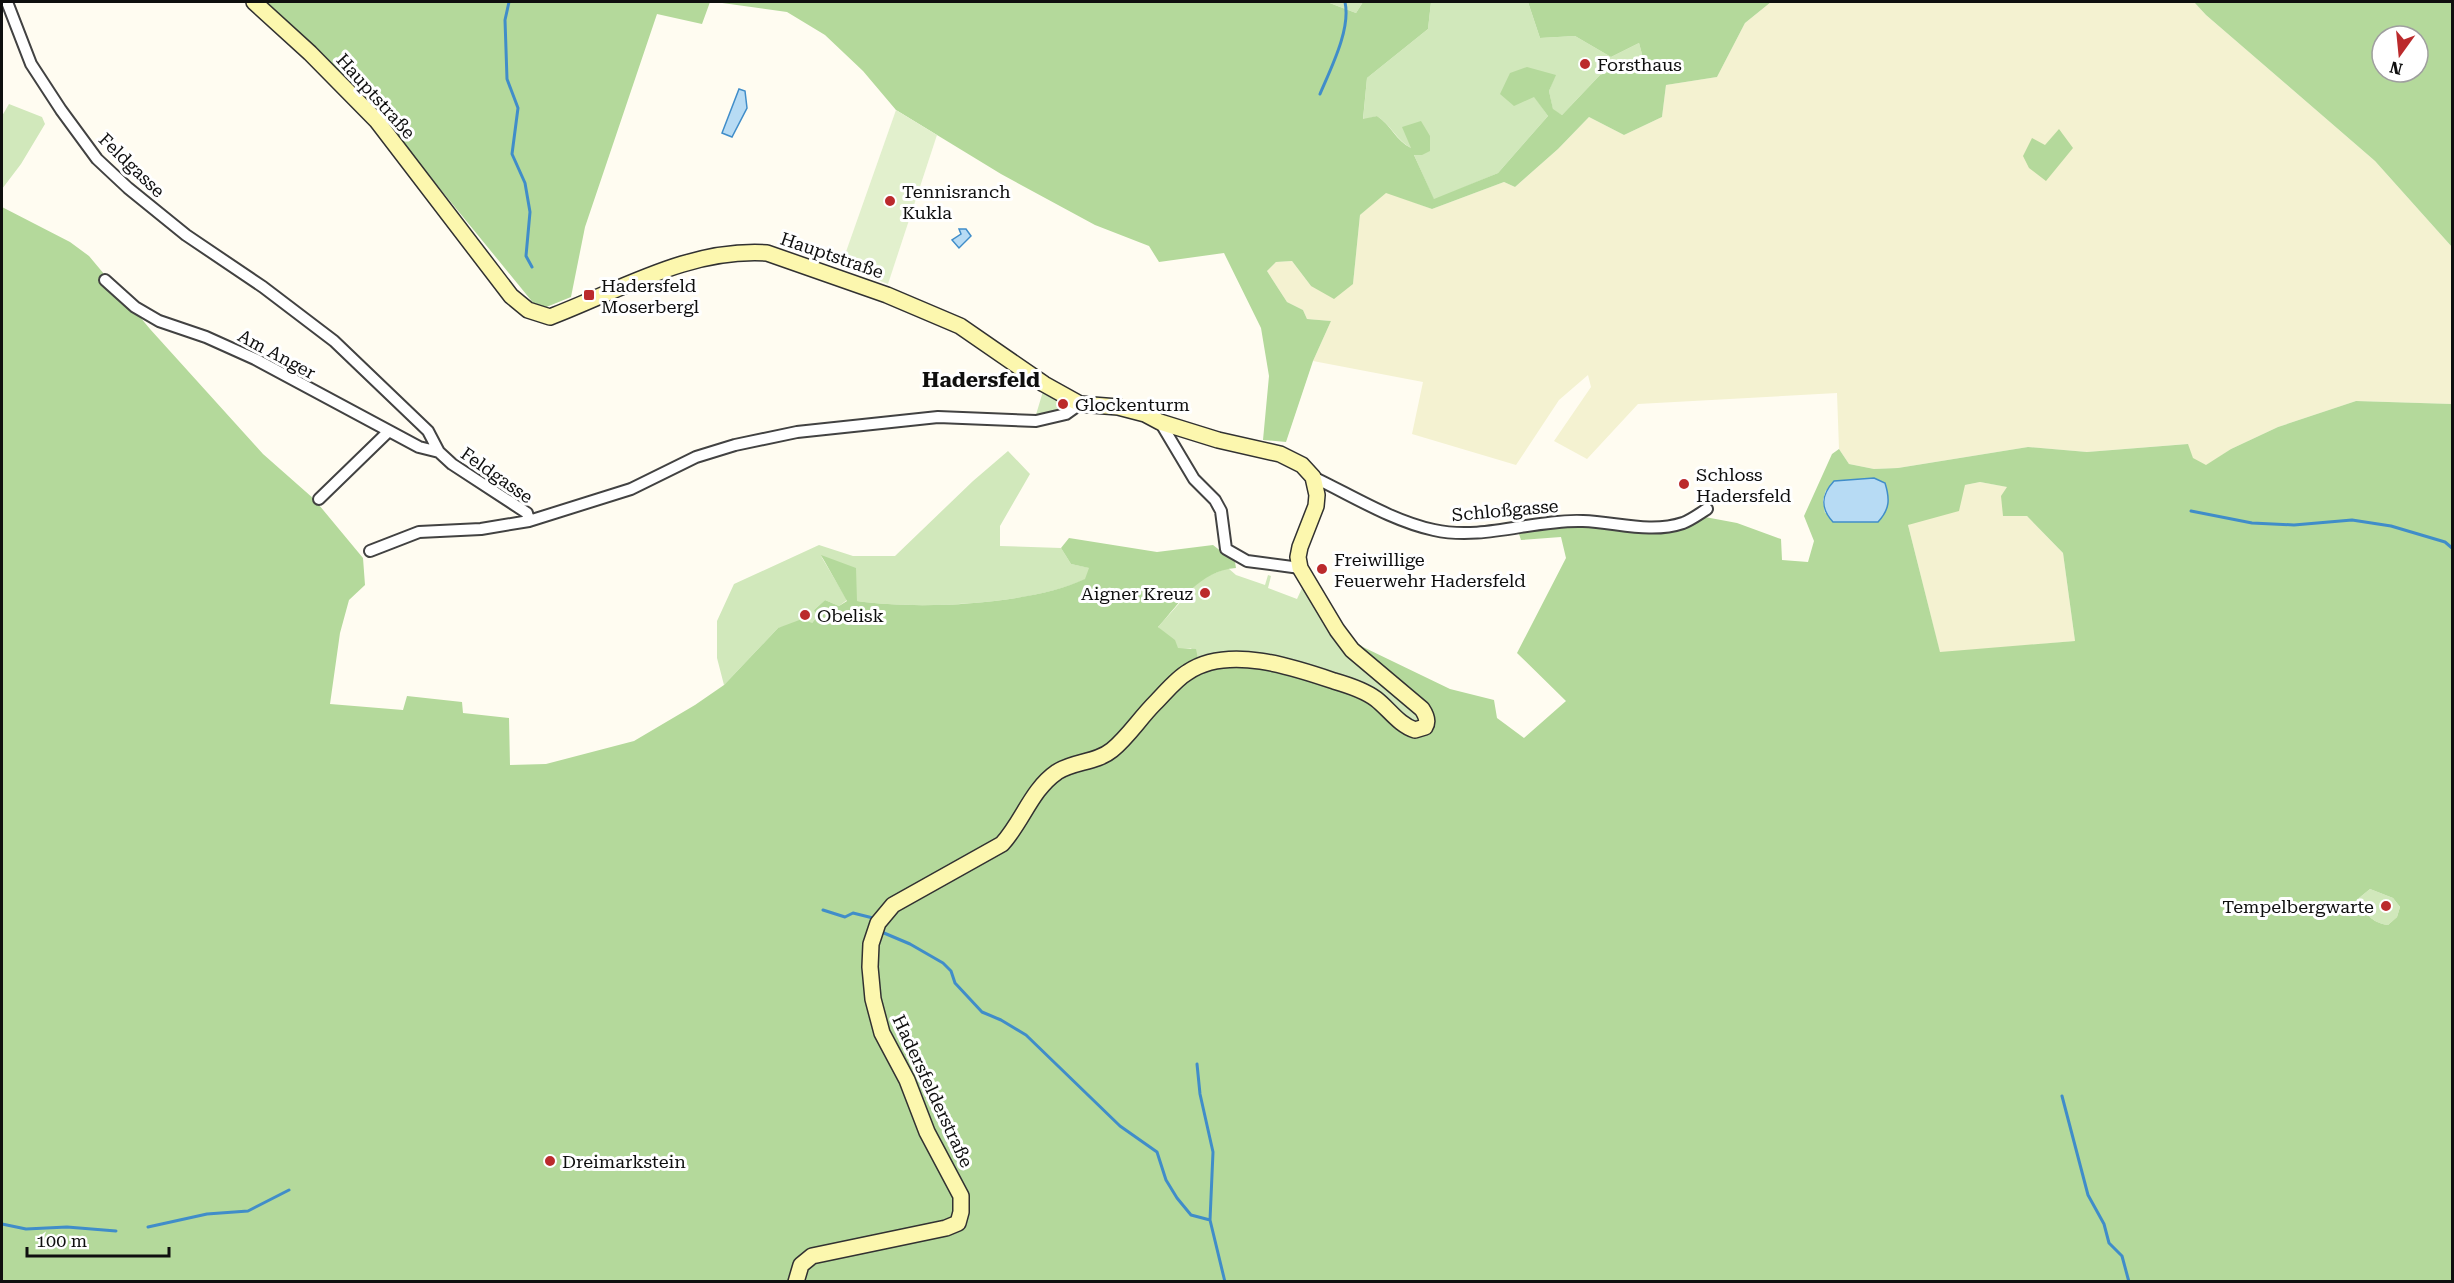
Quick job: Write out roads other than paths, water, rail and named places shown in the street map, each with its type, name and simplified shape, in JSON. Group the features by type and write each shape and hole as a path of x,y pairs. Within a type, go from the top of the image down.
{"street":[{"name":"Feldgasse","path":"7,2 31,64 60,110 97,159 128,188 186,235 263,287 334,341 428,431 439,452 452,464 527,513 529,521 631,489 696,457 745,443 817,429 912,418 1036,421 1066,414 1080,404"},
{"name":"Hauptstraße","path":"254,2 310,53 377,121 511,296 528,310 550,317 686,262 710,256 748,252 767,254 887,295 960,326 1044,384 1080,404 1118,407 1145,414 1160,422 1218,440 1281,454 1302,465 1313,477"},
{"name":"Am Anger","path":"105,280 135,307 159,321 206,337 255,359 389,432 419,447 439,452"},
{"path":"1160,422 1194,479 1215,500 1221,511 1226,549 1247,561 1300,568 1298,557 1300,547 1316,506 1317,495 1313,477"},
{"path":"319,499 389,432"},
{"name":"Schloßgasse","path":"1313,477 1413,524 1456,533 1557,521 1585,521 1642,528 1683,523 1707,509"},
{"path":"370,551 419,532 481,529 529,521"},
{"name":"Hadersfelderstraße","path":"796,1281 801,1265 812,1256 946,1228 958,1223 961,1212 961,1196 927,1132 907,1080 882,1033 873,999 870,967 871,944 878,923 893,904 1002,844 1016,829 1032,798 1049,778 1060,770 1113,750 1153,705 1188,672 1211,662 1247,659 1334,680 1360,690 1375,699 1409,728 1419,730 1425,727 1427,721 1422,709 1352,650 1337,630 1300,568"}],"water":[{"path":"739,89 745,91 747,108 732,137 722,133"},
{"path":"959,229 966,229 971,236 959,248 952,240 961,234"},
{"path":"1874,478 1885,483 1888,494 1887,508 1878,522 1833,522 1826,512 1824,502 1827,491 1834,481"}],"waterway":[{"path":"509,2 505,20 507,79 518,108 512,154 525,183 530,212 526,256 532,267"},
{"path":"1320,94 1343,36 1345,2"},
{"path":"2191,511 2252,523 2294,525 2352,520 2391,526 2445,542 2452,548"},
{"path":"823,910 845,917 853,913 873,918"},
{"path":"884,933 910,944 943,963 951,971 955,983 982,1012 1026,1035 1120,1126 1157,1152 1166,1180 1177,1198 1191,1215 1210,1220"},
{"path":"1197,1064 1200,1094 1213,1152 1210,1220 1225,1282"},
{"path":"2062,1096 2088,1195 2104,1224 2109,1243 2122,1256 2129,1282"},
{"path":"148,1227 207,1214 248,1211 289,1190"},
{"path":"2,1224 26,1229 67,1227 116,1231"}],"place":[{"name":"Forsthaus","path":"1585,64"},
{"name":"Tennisranch Kukla","path":"890,201"},
{"name":"Hadersfeld Moserbergl","path":"589,295"},
{"name":"Glockenturm","path":"1063,404"},
{"name":"Schloss Hadersfeld","path":"1684,484"},
{"name":"Freiwillige Feuerwehr Hadersfeld","path":"1322,569"},
{"name":"Aigner Kreuz","path":"1205,593"},
{"name":"Obelisk","path":"805,615"},
{"name":"Tempelbergwarte","path":"2386,906"},
{"name":"Dreimarkstein","path":"550,1161"}],"district":[{"name":"Hadersfeld","path":"981,380"}]}
